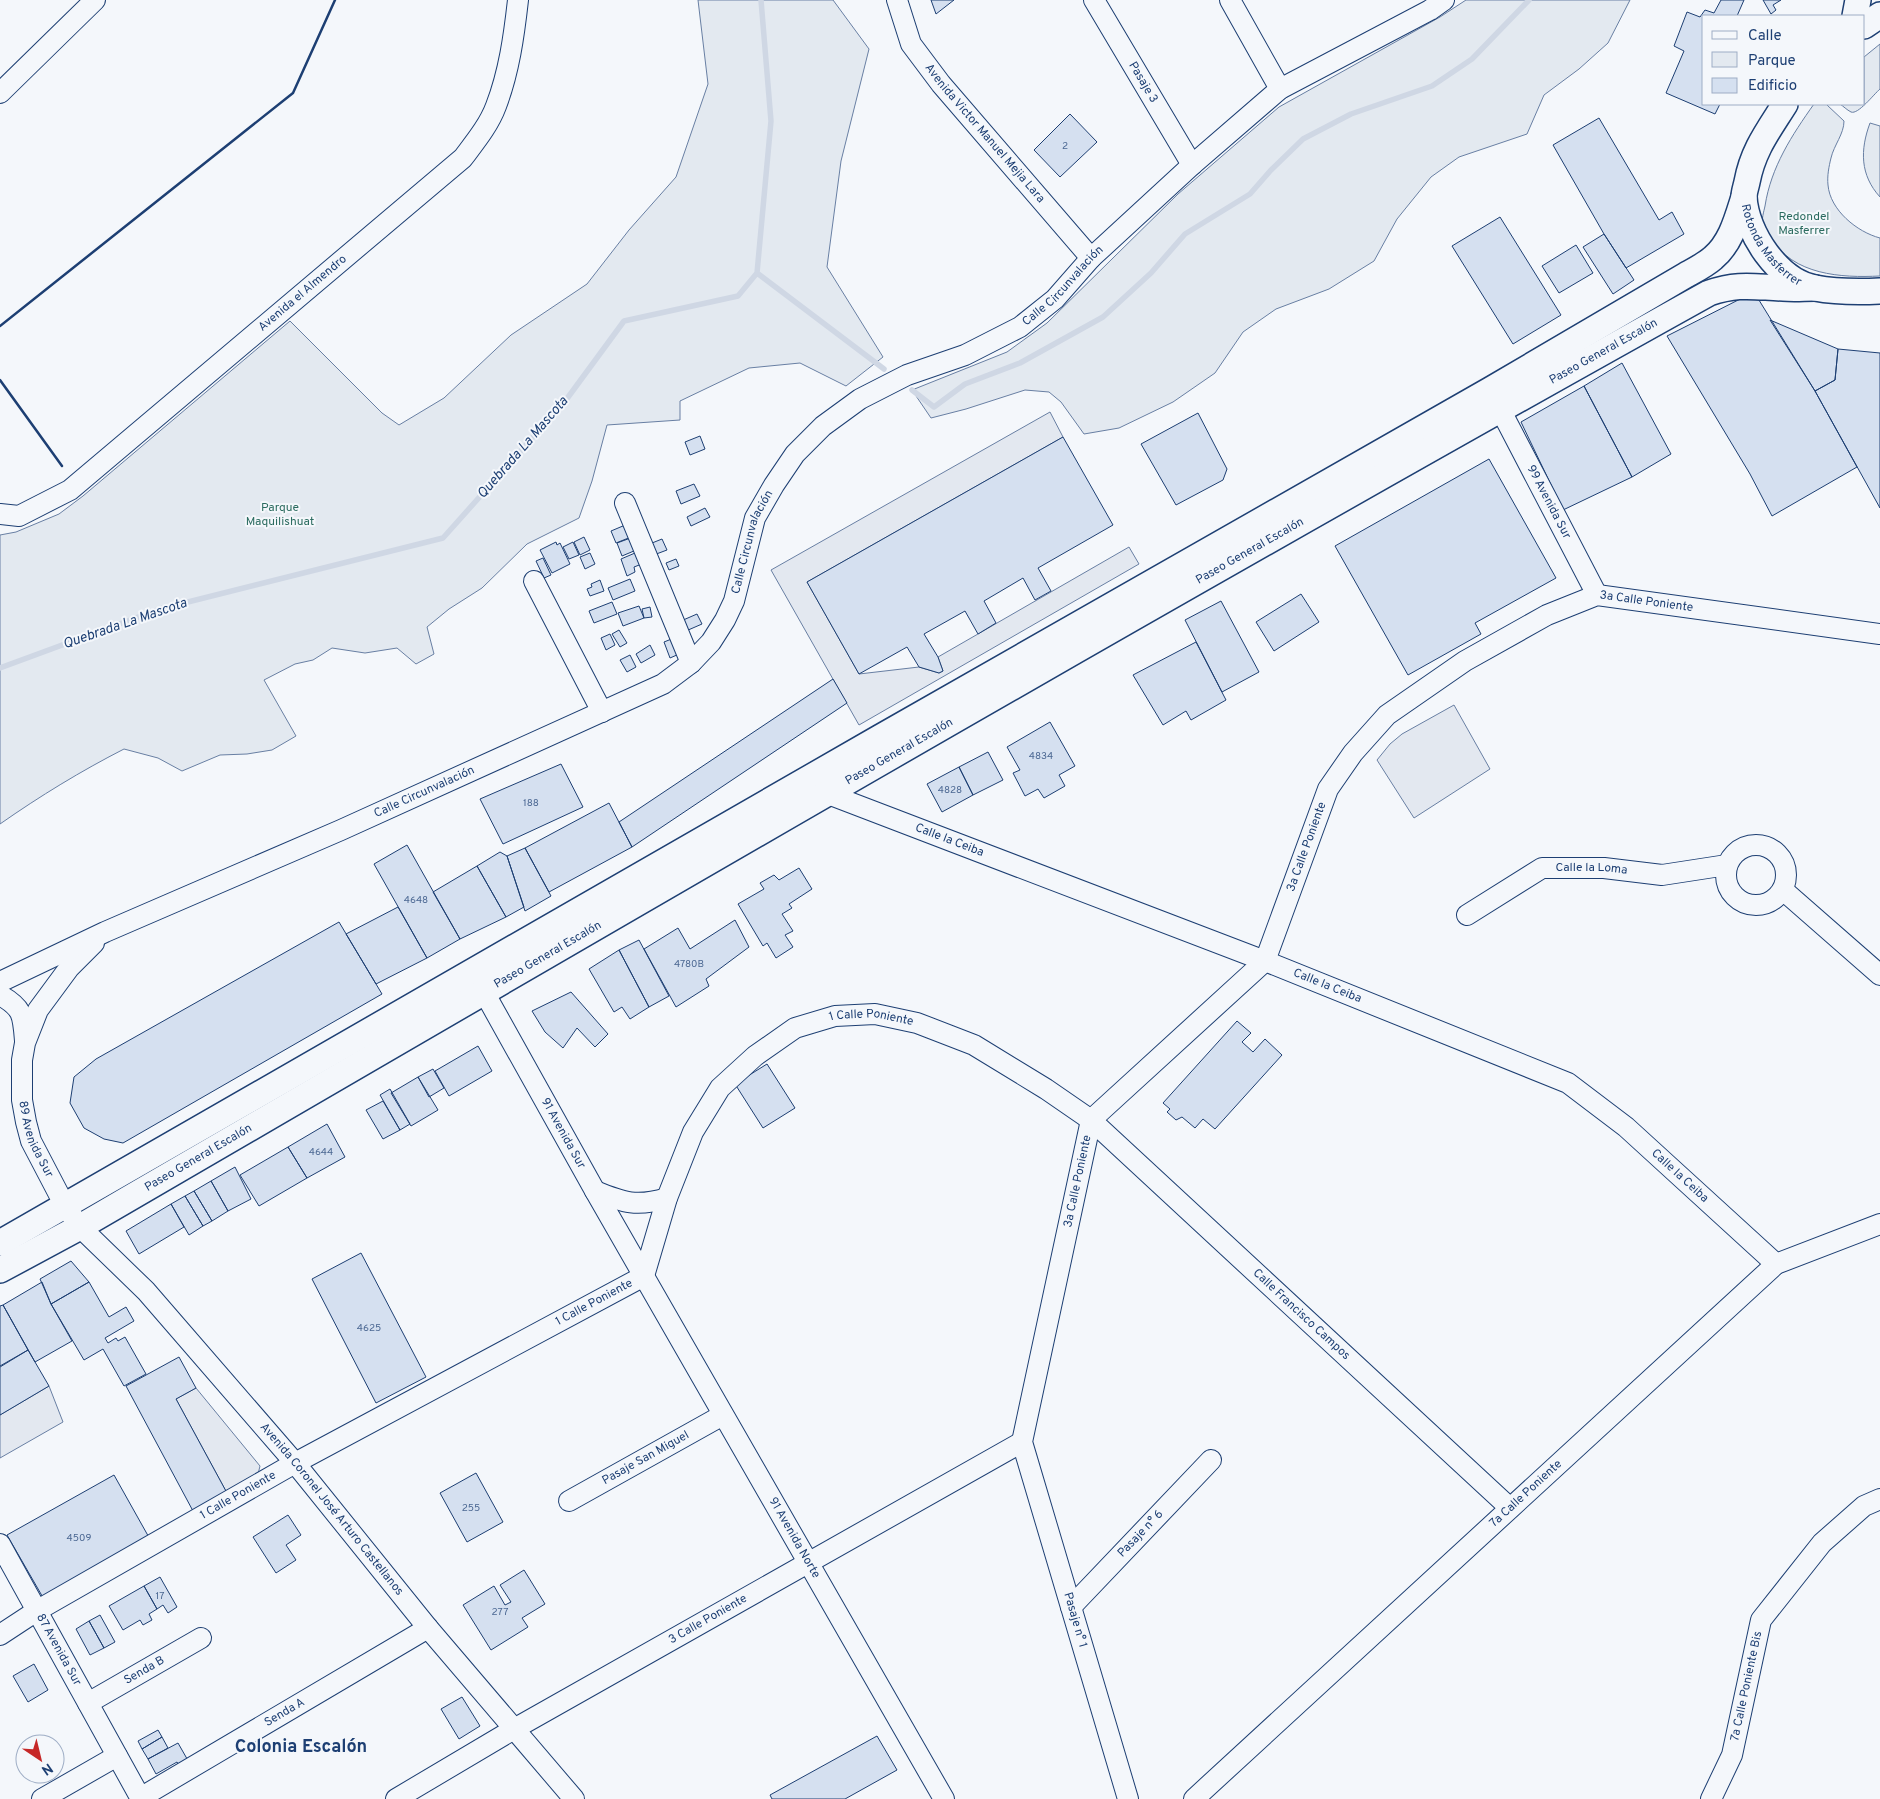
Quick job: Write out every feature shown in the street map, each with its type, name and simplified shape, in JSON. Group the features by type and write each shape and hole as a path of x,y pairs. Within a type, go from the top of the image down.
{"main road":[{"path":"1855,15 1858,0"},
{"path":"1865,25 1880,15"},
{"name":"Rotonda Masferrer","path":"1784,105 1759,144 1744,197 1752,230 1757,241 1792,277 1815,288 1855,292 1880,291"},
{"name":"Paseo General Escalón","path":"0,1243 1481,395 1678,280 1712,258 1725,245 1732,234 1744,197"},
{"name":"Paseo General Escalón","path":"0,1270 80,1227 484,992 1500,409 1709,293 1726,287 1744,285 1815,288"}],"street":[{"path":"0,92 95,0"},
{"name":"Avenida el Almendro","path":"0,514 19,516 70,490 463,158 482,133 496,107 512,48 518,0"},
{"name":"Avenida Victor Manuel Mejia Lara","path":"896,0 911,44 940,84 1091,258"},
{"name":"Pasaje 3","path":"1094,0 1192,165"},
{"path":"1230,0 1280,88"},
{"name":"Calle Circunvalación","path":"0,982 104,932 341,830 663,684 691,662 710,642 725,620 734,601 755,518 774,484 795,454 823,426 860,399 907,375 965,355 1020,327 1055,299 1091,258 1192,165 1280,88 1430,10 1444,0"},
{"name":"99 Avenida Sur","path":"1500,409 1597,595"},
{"path":"625,503 691,662"},
{"path":"534,581 602,712"},
{"name":"3a Calle Poniente","path":"1022,1442 1091,1120 1265,961 1328,789 1353,753 1387,715 1465,661 1547,615 1597,595 1880,634"},
{"name":"Calle la Ceiba","path":"828,794 1265,961 1568,1083 1626,1127 1776,1264"},
{"path":"1759,844 1778,852 1786,870 1786,881 1782,890 1776,898 1768,903 1748,904 1739,900 1727,884 1727,865 1732,856 1740,849 1749,845 1759,844"},
{"name":"Calle la Loma","path":"1468,915 1542,868 1604,868 1662,875 1727,865"},
{"path":"1782,890 1880,975"},
{"name":"89 Avenida Sur","path":"25,1043 38,1010 55,985 104,932"},
{"name":"91 Avenida Sur","path":"484,992 644,1276"},
{"name":"89 Avenida Sur","path":"0,995 16,1004 24,1020 25,1043 21,1077 26,1122 31,1141 65,1206 80,1227"},
{"name":"1 Calle Poniente","path":"0,1635 38,1610 295,1462 644,1276 667,1198 693,1132 720,1088 755,1056 795,1028 835,1016 875,1014 917,1023 974,1045 1046,1089 1091,1120"},
{"name":"Calle Francisco Campos","path":"1091,1120 1510,1508"},
{"path":"595,1191 631,1203 649,1204 667,1198"},
{"name":"7a Calle Poniente","path":"1194,1799 1776,1264 1880,1224"},
{"name":"Avenida Coronel José Arturo Castellanos","path":"80,1227 146,1291 295,1462 428,1628 574,1799"},
{"name":"91 Avenida Norte","path":"644,1276 944,1799"},
{"name":"Pasaje San Miguel","path":"569,1501 723,1415"},
{"name":"3 Calle Poniente","path":"396,1799 514,1729 808,1561 1022,1442"},
{"name":"Pasaje n° 1","path":"1022,1442 1128,1799"},
{"name":"Pasaje n° 6","path":"1071,1607 1212,1460"},
{"name":"7a Calle Poniente Bis","path":"1711,1799 1732,1754 1761,1620 1822,1543 1864,1506 1880,1499"},
{"name":"87 Avenida Sur","path":"0,1544 141,1798"},
{"name":"Senda A","path":"141,1798 428,1628"},
{"name":"Senda B","path":"88,1702 201,1638"},
{"path":"42,1799 117,1756"}],"green space":[{"name":"Parque Maquilishuat","path":"698,0 833,0 869,49 841,161 827,267 883,357 846,386 800,363 749,368 680,401 680,420 607,425 592,481 579,518 527,544 482,588 449,609 427,627 434,654 416,664 397,648 365,653 332,648 313,660 295,664 264,680 296,736 272,750 247,754 220,755 182,771 158,758 124,749 61,784 0,824 0,535 16,532 59,514 83,496 290,321 382,413 399,425 444,398 511,335 587,284 629,230 676,177 708,84"},
{"path":"1466,0 1630,0 1608,43 1579,69 1544,95 1527,134 1459,157 1431,177 1397,219 1374,261 1329,289 1276,309 1243,332 1215,373 1173,402 1119,428 1084,434 1061,402 1049,392 1025,390 931,418 912,390 1007,352 1047,323 1178,194 1279,107 1440,17"},
{"path":"1880,44 1880,89 1865,104 1865,56"},
{"name":"Redondel Masferrer","path":"1813,105 1827,105 1844,121 1844,126 1832,153 1828,175 1830,194 1839,211 1846,219 1862,231 1880,238 1880,276 1834,275 1805,267 1792,260 1780,250 1767,233 1762,223 1762,218 1772,178 1790,140"},
{"path":"1841,105 1864,105 1858,110 1851,112"},
{"path":"1870,123 1880,126 1880,197 1873,189 1865,171 1863,152"}],"shaded area":[{"path":"1050,412 1063,437 807,582 859,674 919,667 939,673 943,671 938,657 1129,547 1139,564 859,725 771,570"},
{"path":"1454,705 1490,769 1414,818 1377,760 1390,744 1402,734"},
{"path":"49,1386 63,1422 0,1458 0,1415"},
{"path":"196,1388 260,1466 258,1474 227,1493 176,1399"}],"building":[{"path":"931,0 954,0 936,14"},
{"path":"1721,0 1744,0 1737,15 1702,15 1702,105 1720,105 1715,114 1666,93 1684,51 1674,46 1687,12 1700,17 1705,10 1714,13"},
{"path":"1763,0 1781,0 1773,5 1776,10 1771,14"},
{"path":"1070,114 1097,142 1060,177 1034,150"},
{"path":"1599,118 1659,220 1672,212 1684,234 1626,268 1604,234 1553,145"},
{"path":"1500,217 1561,315 1513,344 1452,246"},
{"path":"1604,234 1634,280 1613,294 1583,247"},
{"path":"1576,245 1593,273 1559,293 1542,266"},
{"path":"1754,292 1815,391 1857,467 1772,516 1750,474 1667,336"},
{"path":"1770,320 1838,349 1835,380 1815,391"},
{"path":"1838,349 1880,353 1880,508 1815,391 1835,380"},
{"path":"1622,363 1671,454 1632,477 1584,386"},
{"path":"1584,386 1632,477 1563,510 1521,422"},
{"path":"1198,413 1227,469 1223,480 1176,505 1141,444"},
{"path":"700,436 705,449 690,455 685,442"},
{"path":"1063,437 1113,525 1038,568 1051,591 1035,600 1023,578 984,601 996,623 978,634 965,611 924,634 938,657 943,671 939,673 919,667 907,647 859,674 807,582"},
{"path":"1489,459 1556,578 1475,623 1481,634 1408,675 1335,546"},
{"path":"694,484 700,496 681,504 676,491"},
{"path":"705,508 710,517 691,526 687,517"},
{"path":"630,523 636,535 616,543 611,531"},
{"path":"636,536 641,548 622,556 617,543"},
{"path":"584,537 590,550 580,555 574,542"},
{"path":"662,539 667,550 651,556 647,545"},
{"path":"556,542 557,545 560,543 570,564 552,573 540,550"},
{"path":"573,542 579,555 569,559 563,547"},
{"path":"642,550 647,562 634,567 635,572 627,576 621,559"},
{"path":"590,553 595,564 585,569 580,557"},
{"path":"543,558 551,575 544,578 536,561"},
{"path":"676,559 679,566 669,570 666,563"},
{"path":"630,579 635,591 613,600 608,588"},
{"path":"600,580 604,591 590,596 587,589 592,587 591,584"},
{"path":"1301,594 1319,622 1274,651 1256,622"},
{"path":"1221,601 1259,672 1222,692 1185,620"},
{"path":"612,602 617,614 594,623 589,611"},
{"path":"639,606 644,618 623,626 618,613"},
{"path":"650,607 652,617 644,618 642,609"},
{"path":"697,614 702,624 679,634 674,624"},
{"path":"619,630 627,643 620,647 612,634"},
{"path":"610,634 615,645 606,650 601,638"},
{"path":"679,636 686,651 670,658 664,642"},
{"path":"1196,642 1226,700 1191,720 1186,711 1163,725 1133,675"},
{"path":"650,645 655,655 641,663 636,654"},
{"path":"630,655 636,667 627,672 620,660"},
{"path":"833,679 847,703 632,847 619,822"},
{"path":"1050,722 1075,766 1059,775 1065,786 1044,798 1038,789 1025,796 1013,773 1020,770 1007,747"},
{"path":"988,752 1003,780 973,795 959,767"},
{"path":"561,764 583,807 503,844 480,799"},
{"path":"959,767 973,795 942,812 927,784"},
{"path":"609,803 632,847 549,892 525,848"},
{"path":"407,845 460,939 427,958 374,864"},
{"path":"525,848 551,896 525,911 507,856"},
{"path":"500,852 507,856 524,907 506,917 477,866"},
{"path":"477,866 506,917 460,939 433,892"},
{"path":"799,868 812,889 789,904 792,908 782,914 793,931 785,935 793,947 776,958 767,943 763,946 738,904 764,889 760,883 774,875 779,880"},
{"path":"398,907 427,958 376,984 346,934"},
{"path":"735,920 749,947 706,979 709,986 676,1007 644,949 678,928 690,949"},
{"path":"339,922 382,994 123,1143 104,1139 84,1128 70,1103 74,1077 96,1059"},
{"path":"639,940 669,996 649,1007 619,950"},
{"path":"619,950 649,1007 630,1019 622,1007 614,1012 589,969"},
{"path":"571,992 608,1034 595,1047 577,1028 563,1048 545,1032 532,1011"},
{"path":"1237,1021 1251,1033 1242,1042 1253,1052 1265,1039 1282,1055 1215,1129 1203,1119 1195,1128 1182,1117 1176,1120 1167,1112 1170,1109 1163,1103"},
{"path":"478,1046 492,1071 449,1096 435,1071"},
{"path":"767,1064 795,1108 763,1128 735,1084"},
{"path":"433,1069 444,1088 429,1097 418,1077"},
{"path":"418,1077 438,1110 411,1126 391,1093"},
{"path":"390,1089 410,1124 400,1130 380,1095"},
{"path":"383,1101 400,1130 383,1139 366,1110"},
{"path":"327,1124 345,1157 307,1178 288,1147"},
{"path":"288,1147 307,1178 259,1206 240,1175"},
{"path":"235,1167 251,1199 228,1211 211,1181"},
{"path":"211,1181 228,1211 212,1221 194,1191"},
{"path":"194,1191 212,1221 203,1226 185,1196"},
{"path":"185,1196 203,1226 189,1235 171,1204"},
{"path":"171,1204 184,1227 139,1254 126,1231"},
{"path":"361,1253 426,1377 376,1403 312,1279"},
{"path":"71,1261 89,1282 51,1304 40,1279"},
{"path":"42,1282 51,1304 72,1341 35,1362 3,1305"},
{"path":"89,1282 109,1317 126,1307 134,1321 105,1338 108,1343 116,1338 118,1341 125,1337 146,1374 124,1386 103,1349 84,1360 51,1304"},
{"path":"3,1305 28,1350 0,1366 0,1306"},
{"path":"28,1350 49,1386 0,1415 0,1367"},
{"path":"179,1357 196,1388 176,1399 227,1493 193,1511 126,1386"},
{"path":"476,1473 503,1522 467,1542 440,1493"},
{"path":"114,1475 151,1541 45,1601 7,1535"},
{"path":"288,1515 301,1535 286,1545 296,1560 276,1573 253,1537"},
{"path":"524,1570 545,1604 522,1618 528,1627 491,1650 463,1605 494,1586 505,1605 511,1602 500,1585"},
{"path":"160,1577 177,1607 168,1613 163,1605 157,1609 144,1586"},
{"path":"144,1586 157,1609 149,1614 152,1620 143,1625 140,1620 123,1630 109,1606"},
{"path":"100,1615 115,1642 104,1648 89,1621"},
{"path":"89,1621 104,1648 90,1655 76,1629"},
{"path":"34,1664 48,1690 28,1702 13,1676"},
{"path":"462,1697 480,1726 459,1739 441,1709"},
{"path":"158,1730 162,1737 142,1749 138,1741"},
{"path":"877,1736 897,1770 845,1799 772,1799 770,1795"},
{"path":"162,1737 168,1748 148,1759 142,1749"},
{"path":"178,1743 190,1764 181,1769 177,1762 156,1774 148,1759"}],"waterway":[{"name":"Quebrada La Mascota","path":"0,668 160,609 443,538 566,400 624,321 738,296 757,273 771,121 761,0"},
{"path":"912,390 934,407 965,384 1020,363 1103,317 1151,273 1185,234 1250,194 1271,170 1303,139 1351,114 1432,86 1472,59 1529,0"},
{"path":"757,273 884,369"}],"wall":[{"path":"0,326 293,93 335,0"},
{"path":"0,380 62,466"}],"district":[{"name":"Colonia Escalón","path":"301,1747"}]}
